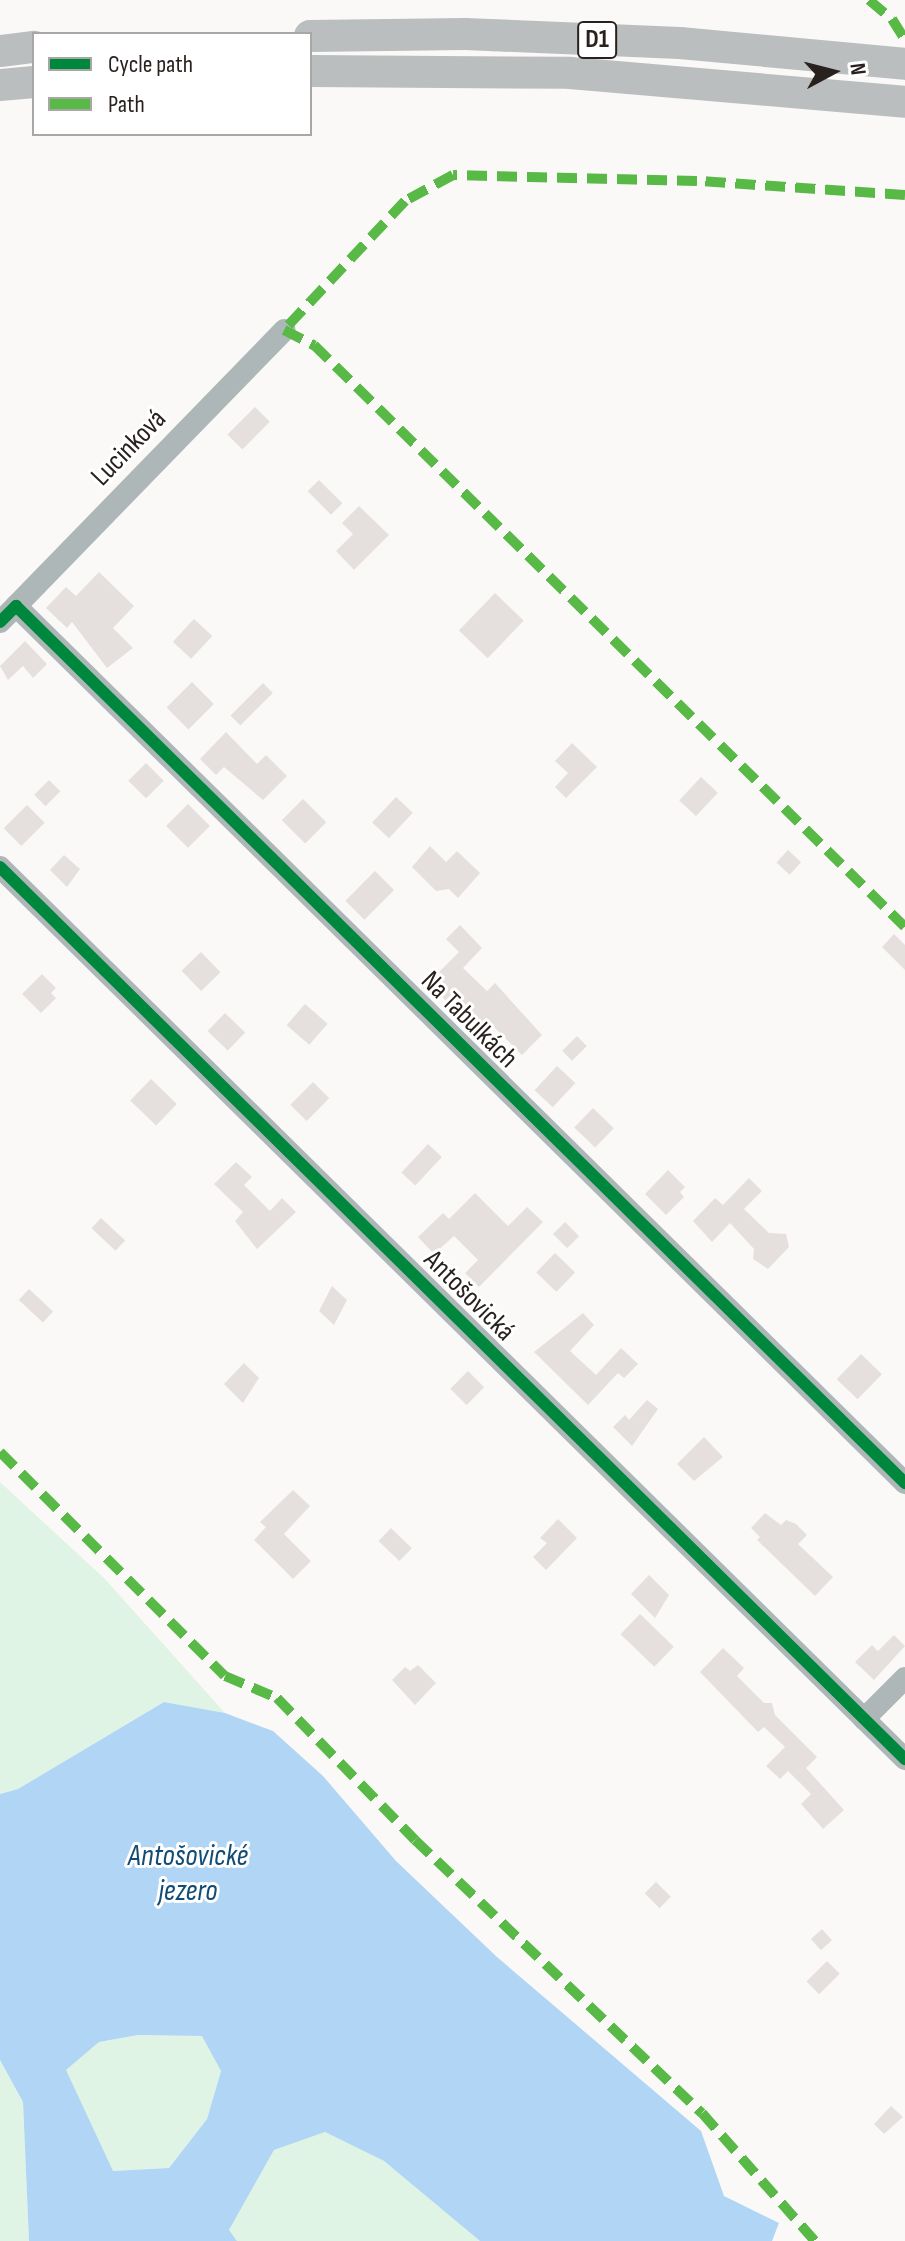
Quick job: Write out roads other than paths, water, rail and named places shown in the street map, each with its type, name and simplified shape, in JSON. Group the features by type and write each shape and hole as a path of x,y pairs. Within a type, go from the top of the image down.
{"highway":[{"name":"D1","path":"312,36 591,39 894,63"},
{"path":"0,51 32,47"},
{"name":"D1","path":"312,71 570,73 893,101"},
{"path":"0,85 32,82"}],"street":[{"name":"Lucinková","path":"8,614 284,330"},
{"name":"Na Tabulkách","path":"8,614 905,1483"},
{"name":"Antošovická","path":"0,867 905,1759"},
{"path":"864,1719 905,1678"}],"water":[{"name":"Antošovické jezero","path":"164,1702 225,1713 273,1731 323,1776 396,1861 497,1957 701,2131 724,2196 779,2223 772,2241 480,2241 384,2161 325,2132 274,2150 229,2230 237,2241 29,2241 23,2102 0,2060 0,1794 18,1789","holes":["138,2035 202,2036 221,2071 207,2119 169,2168 113,2171 66,2070 99,2042"]}]}
